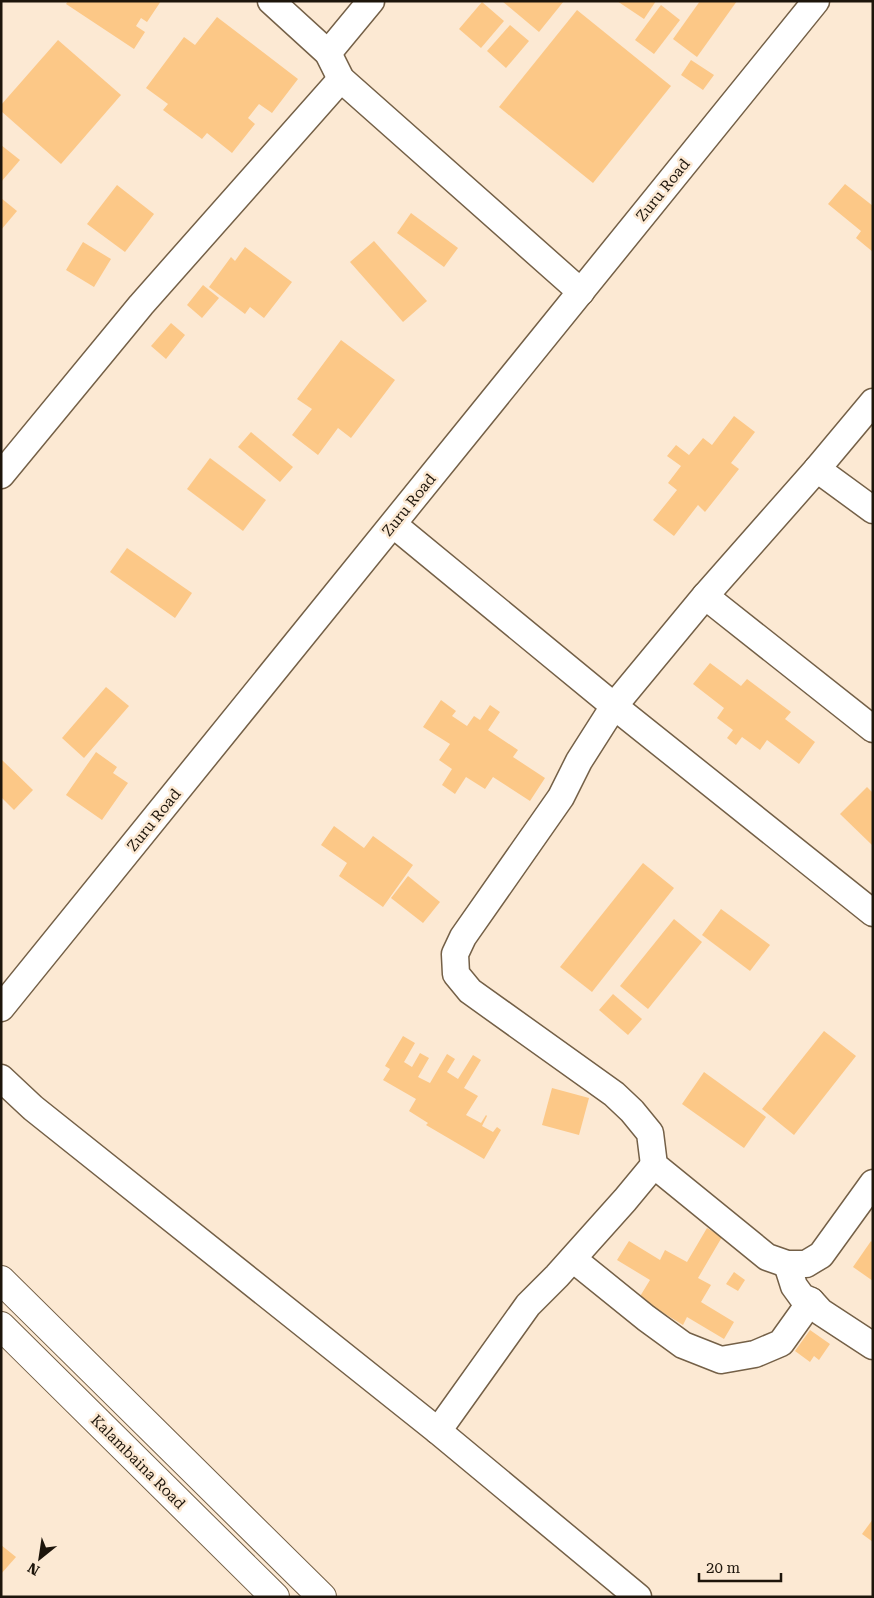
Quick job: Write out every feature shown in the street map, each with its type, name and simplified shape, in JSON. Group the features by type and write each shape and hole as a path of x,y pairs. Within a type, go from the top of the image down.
{"main road":[{"path":"1,1280 322,1597"},
{"name":"Kalambaina Road","path":"1,1326 275,1597"}],"street":[{"path":"271,1 328,53 341,79 581,292"},
{"path":"328,53 371,1"},
{"name":"Zuru Road","path":"1,1008 394,525 816,1"},
{"path":"1,475 141,305 341,79"},
{"path":"873,402 818,469 705,596 614,706 579,761 561,797 463,937 456,954 456,974 470,991 614,1094 632,1111 650,1133 654,1165 767,1257 786,1264 806,1264 821,1255 873,1183"},
{"path":"818,469 873,510"},
{"path":"394,525 614,706 873,914"},
{"path":"705,596 873,729"},
{"path":"1,1078 33,1108 438,1431 638,1597"},
{"path":"438,1431 528,1304 573,1259 654,1165"},
{"path":"573,1259 646,1318 683,1345 720,1360 755,1354 781,1343 811,1301"},
{"path":"786,1264 794,1286 802,1297 811,1301 821,1312 873,1346"}],"building":[{"path":"68,1 161,1 147,22 141,18 136,26 145,32 134,49 66,4"},
{"path":"502,1 564,1 539,32"},
{"path":"617,1 656,1 644,19"},
{"path":"700,1 737,1 697,57 673,39"},
{"path":"482,2 504,21 481,48 459,29"},
{"path":"661,5 680,20 654,54 635,40"},
{"path":"577,10 671,86 593,183 499,107"},
{"path":"217,17 298,79 272,113 259,104 248,118 255,124 232,153 207,133 202,139 163,110 168,104 146,88 184,37 195,45"},
{"path":"510,25 529,41 506,68 487,51"},
{"path":"58,40 121,95 61,164 1,111 1,105"},
{"path":"691,60 714,75 703,90 681,75"},
{"path":"1,145 20,160 1,182"},
{"path":"845,184 873,206 873,252 856,238 861,231 828,204"},
{"path":"117,185 154,214 125,252 87,224"},
{"path":"1,198 17,211 1,230"},
{"path":"411,213 458,248 444,267 397,233"},
{"path":"374,241 427,301 403,322 350,262"},
{"path":"83,242 111,259 94,287 66,270"},
{"path":"245,247 292,282 264,318 250,307 245,314 209,287 231,257 235,261"},
{"path":"203,285 219,298 202,318 187,305"},
{"path":"171,323 185,335 166,359 151,346"},
{"path":"341,340 395,380 351,438 338,428 318,455 292,435 312,409 297,399"},
{"path":"734,416 755,432 731,463 739,469 705,512 698,505 674,536 653,520 677,490 668,483 681,466 667,456 676,445 689,455 703,438 712,445"},
{"path":"251,432 293,467 280,482 238,447"},
{"path":"210,458 266,500 243,531 187,489"},
{"path":"127,548 192,593 175,618 110,572"},
{"path":"710,663 741,686 747,679 791,712 785,719 815,742 799,764 767,740 760,750 742,737 736,745 727,738 733,730 717,718 724,708 693,684"},
{"path":"106,687 129,706 84,758 62,738"},
{"path":"441,700 456,711 452,716 467,726 474,716 480,720 490,705 500,712 488,730 518,750 513,757 545,778 530,801 493,777 485,789 466,777 455,794 442,785 452,769 439,760 450,744 423,727"},
{"path":"96,752 117,767 113,773 128,783 102,820 66,795"},
{"path":"1,759 33,790 14,810 1,797"},
{"path":"867,787 873,793 873,846 840,814"},
{"path":"334,826 364,848 373,836 413,865 383,907 339,876 347,863 321,845"},
{"path":"643,863 674,888 592,992 560,967"},
{"path":"408,876 440,902 423,923 391,898"},
{"path":"721,909 770,945 750,971 702,935"},
{"path":"674,919 702,942 648,1009 620,986"},
{"path":"613,994 642,1019 628,1035 599,1010"},
{"path":"824,1031 856,1056 794,1135 762,1109"},
{"path":"403,1036 415,1043 404,1062 412,1067 420,1053 429,1058 418,1077 430,1083 447,1054 455,1059 447,1072 458,1079 473,1055 481,1060 464,1088 478,1096 466,1115 481,1123 486,1115 482,1126 493,1132 497,1127 501,1130 484,1159 426,1125 428,1123 409,1111 416,1099 383,1080 390,1069 385,1066"},
{"path":"704,1072 766,1117 744,1148 682,1104"},
{"path":"552,1088 589,1098 579,1135 542,1125"},
{"path":"707,1228 722,1237 698,1278 711,1285 701,1302 734,1322 724,1339 687,1317 683,1325 639,1298 650,1280 617,1260 629,1241 660,1260 665,1250 687,1262"},
{"path":"871,1241 873,1243 873,1281 853,1267"},
{"path":"734,1272 745,1280 738,1291 726,1284"},
{"path":"810,1330 830,1344 819,1360 814,1356 810,1362 795,1351"},
{"path":"873,1519 873,1542 862,1534"},
{"path":"1,1545 16,1557 1,1574"}]}
